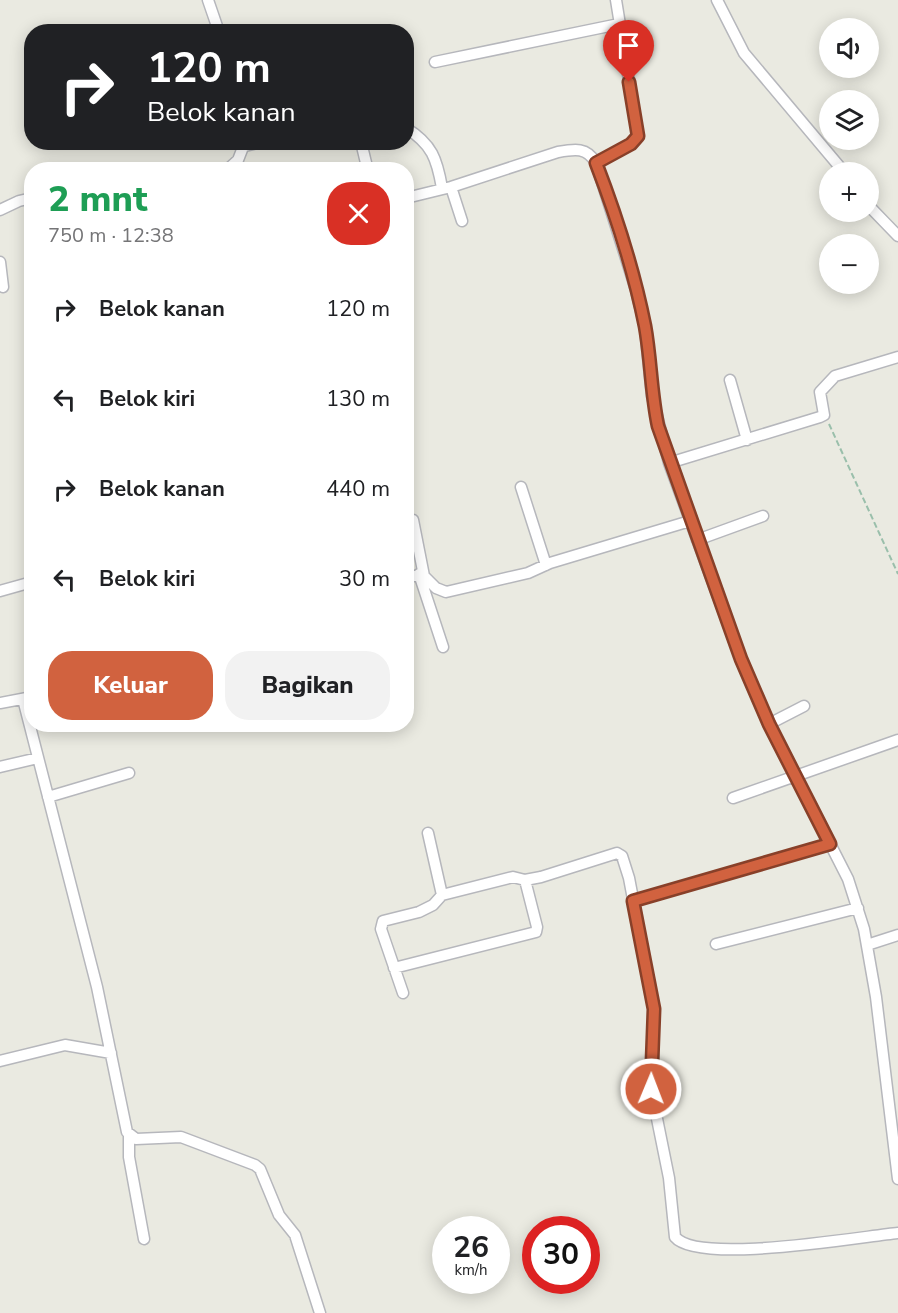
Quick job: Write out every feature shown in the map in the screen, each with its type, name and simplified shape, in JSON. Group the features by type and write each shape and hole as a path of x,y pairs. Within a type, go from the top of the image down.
{"street":[{"path":"208,0 216,24"},
{"path":"596,163 631,144 638,136 616,0"},
{"path":"717,0 744,52 835,162"},
{"path":"435,62 619,24"},
{"path":"414,132 422,137 428,146 462,221"},
{"path":"414,196 558,152 576,149 592,155 596,163 636,290 645,327 652,396 669,463 741,659 769,724 830,844 858,908 876,997 898,1179"},
{"path":"0,210 24,200"},
{"path":"879,216 898,236"},
{"path":"0,262 3,287"},
{"path":"669,463 824,415 820,392 826,382 835,376 898,357"},
{"path":"730,380 747,440"},
{"path":"520,487 546,565"},
{"path":"697,540 763,516"},
{"path":"414,576 422,575 436,588 446,592 528,573 546,565 690,521"},
{"path":"414,526 422,575 444,647"},
{"path":"0,591 24,584"},
{"path":"0,701 24,698"},
{"path":"769,724 804,706"},
{"path":"33,732 97,987 122,1120 129,1136 129,1157 144,1239"},
{"path":"733,798 898,740"},
{"path":"0,767 38,758"},
{"path":"48,797 129,773"},
{"path":"428,833 442,895"},
{"path":"633,901 830,844"},
{"path":"403,993 381,929 382,921 419,912 433,905 442,895 513,877 525,880 617,853 622,856 629,878 654,1009 651,1089 669,1178 675,1237 687,1246 738,1251 898,1233"},
{"path":"394,968 536,932 537,927 525,880"},
{"path":"716,944 858,908"},
{"path":"867,945 898,935"},
{"path":"0,1061 65,1045 111,1053"},
{"path":"129,1136 136,1139 181,1137 255,1165 260,1169 279,1215 295,1235 320,1313"}],"path":[{"path":"824,415 898,574"}],"route":[{"path":"629,82 638,129 637,139 596,163 636,290 645,327 652,396 658,426 669,463 741,659 769,724 830,844 633,901 655,1018 651,1089"}]}
